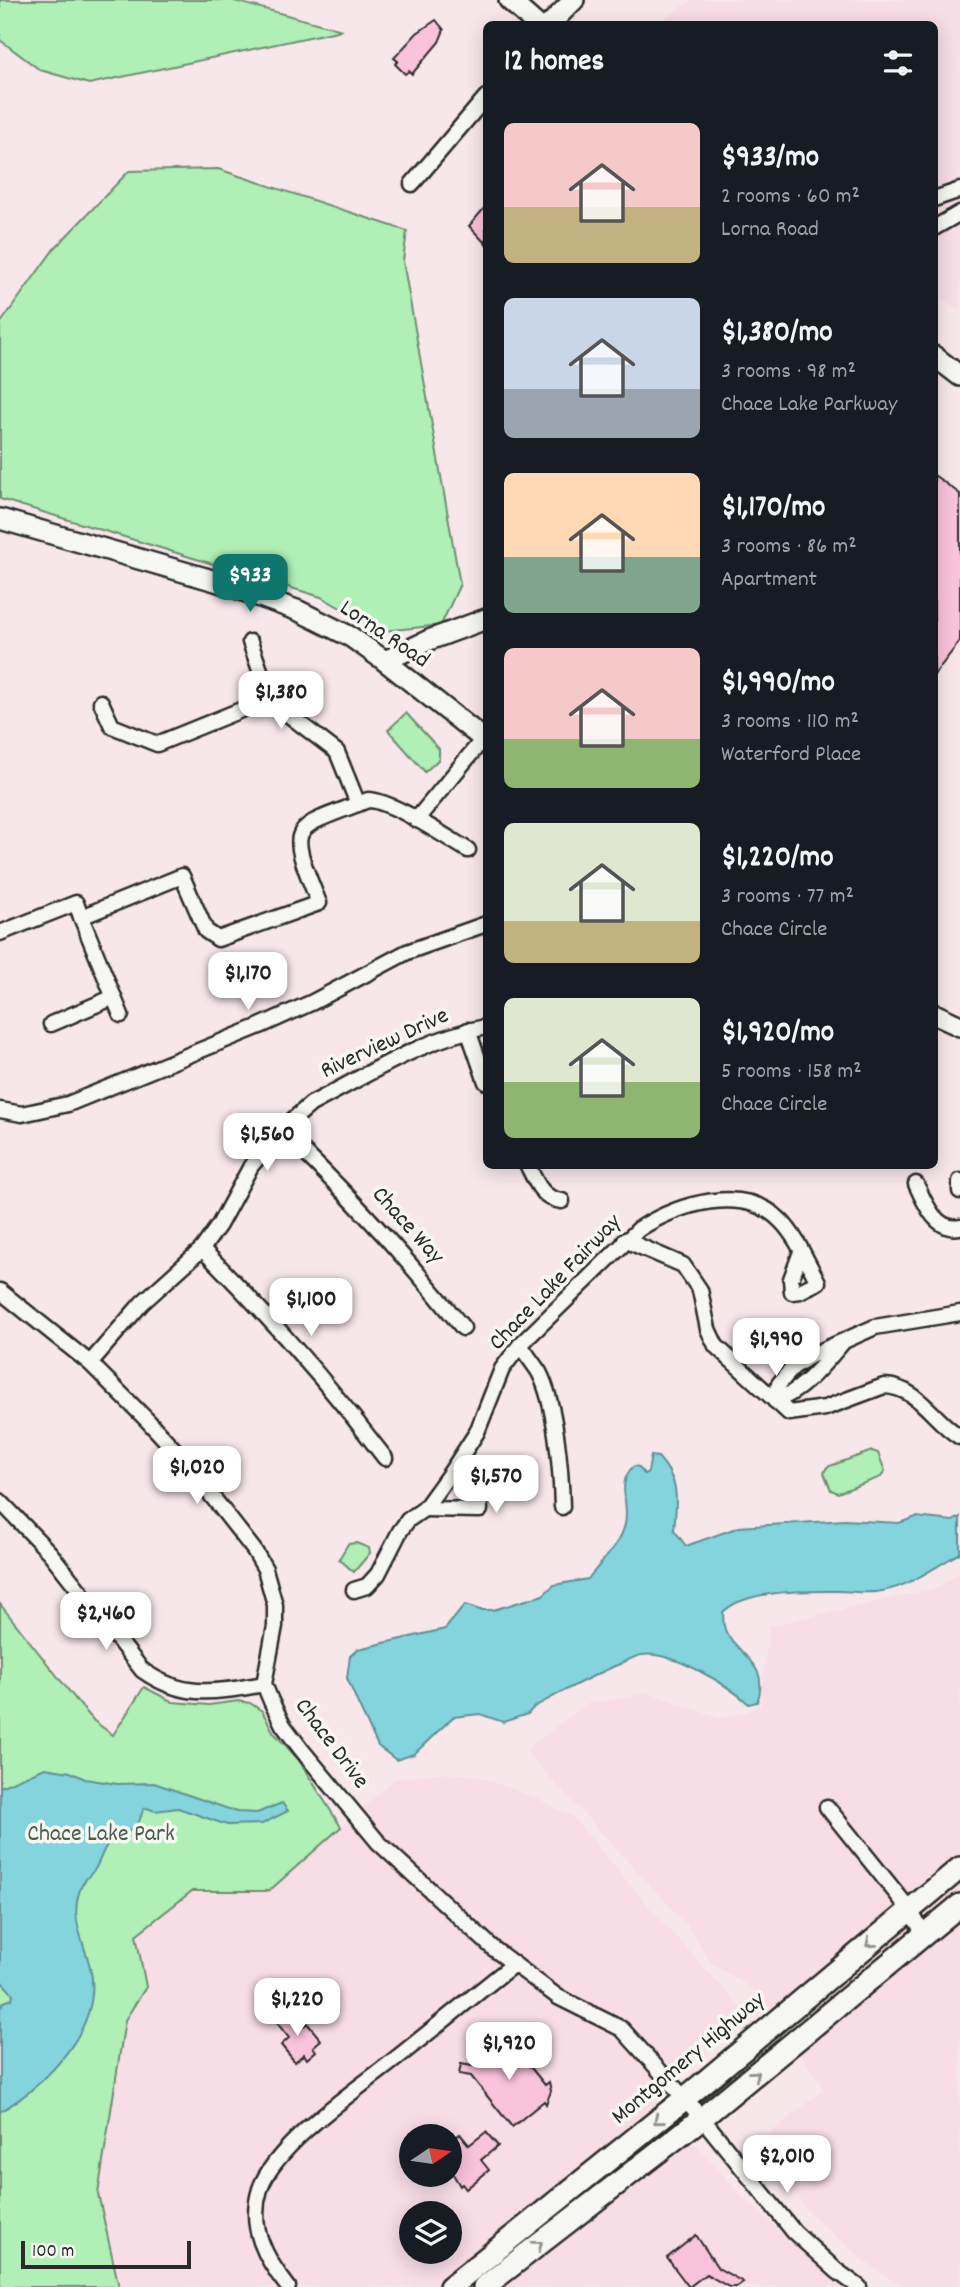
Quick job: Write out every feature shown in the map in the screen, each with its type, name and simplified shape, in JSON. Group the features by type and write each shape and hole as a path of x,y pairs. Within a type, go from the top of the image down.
{"main road":[{"name":"Montgomery Highway","path":"450,2287 683,2100 960,1868"},
{"path":"484,2287 702,2119 960,1905"}],"street":[{"path":"509,0 533,21"},
{"path":"553,21 574,0"},
{"path":"412,184 483,101"},
{"path":"938,198 960,190"},
{"path":"938,226 960,213"},
{"path":"938,359 960,376"},
{"name":"Lorna Road","path":"0,519 219,582 299,611 351,638 385,661 483,737"},
{"path":"385,661 483,619"},
{"path":"250,642 260,670 262,701"},
{"path":"101,702 112,726 157,744 262,701 277,706 337,752 358,804"},
{"path":"416,820 483,741"},
{"path":"81,917 182,876 206,931 218,939 319,903 301,859 298,837 302,830 314,821 358,804 377,800 468,850"},
{"path":"0,933 76,903 121,1015"},
{"path":"0,1110 22,1114 68,1104 260,1026 313,1002 407,952 483,925"},
{"path":"51,1024 114,997"},
{"path":"938,1016 960,1026"},
{"name":"Riverview Drive","path":"90,1363 142,1303 202,1249 219,1225 251,1166 281,1130 311,1104 417,1049 468,1030 483,1028"},
{"path":"468,1030 483,1073"},
{"name":"Chace Way","path":"281,1130 394,1243 463,1328"},
{"path":"530,1169 540,1190 551,1200 562,1201"},
{"path":"960,1181 960,1191"},
{"path":"916,1184 939,1223 950,1228 960,1227"},
{"name":"Chace Lake Fairway","path":"354,1590 367,1586 378,1574 400,1531 408,1520 424,1509 453,1469 477,1433 502,1369 520,1345 625,1240 654,1219 692,1207 733,1199 759,1206 781,1220 801,1252"},
{"path":"625,1240 683,1265 701,1290 708,1329 716,1346 789,1413 809,1412 884,1386 895,1386 916,1397 950,1431 960,1437"},
{"path":"202,1249 296,1348 337,1395 385,1458"},
{"name":"Chace Drive","path":"0,1291 90,1363 182,1458 254,1550 265,1569 275,1605 275,1626 264,1684 283,1725 377,1842 494,1949 558,1997 622,2029 702,2119 794,2232 859,2287"},
{"path":"775,1401 779,1384 793,1367 810,1356 875,1328 960,1313"},
{"path":"520,1345 539,1374 547,1396 556,1438 562,1507"},
{"path":"424,1509 480,1510 481,1498 475,1486 467,1477 453,1469"},
{"path":"0,1501 50,1553 127,1653 152,1677 184,1691 213,1692 264,1684"},
{"path":"827,1807 909,1909 924,1934"},
{"path":"288,2287 264,2254 256,2218 260,2192 272,2166 280,2155 326,2115 514,1964"}],"shaded area":[{"path":"691,0 960,0 960,312 938,294 938,21 663,20"},
{"path":"960,1572 960,2287 903,2287 866,2263 805,2209 764,2138 824,2089 760,1994 711,1962 687,1925 525,1750 587,1704 649,1693 723,1719 760,1707 769,1626 938,1588"},
{"path":"439,1773 473,1775 539,1799 573,1817 647,1905 746,2014 646,2089 740,2194 840,2287 119,2287 98,2194 125,2020 145,1989 136,1935 190,1893 269,1891 395,1779"}],"green space":[{"path":"0,0 231,0 342,30 89,84 40,70 0,40"},
{"path":"218,169 407,231 403,261 460,584 441,625 374,632 353,615 321,597 0,499 0,324 54,249 129,171"},
{"path":"406,713 439,749 439,759 425,772 388,730"},
{"path":"872,1451 878,1453 885,1471 881,1477 838,1493 831,1490 824,1473 827,1467"},
{"path":"356,1543 369,1548 370,1553 354,1572 339,1559 348,1544"},
{"name":"Chace Lake Park","path":"0,1604 81,1706 94,1721 113,1735 144,1687 173,1702 209,1705 238,1701 250,1703 262,1711 274,1733 298,1759 341,1827 269,1891 192,1891 136,1935 146,1987 125,2020 98,2194 119,2287 0,2287"}],"water":[{"path":"651,1456 658,1457 674,1482 674,1530 686,1546 739,1527 845,1520 899,1523 916,1517 953,1521 960,1517 960,1553 892,1589 761,1595 734,1604 723,1612 727,1634 757,1671 760,1690 757,1702 749,1704 714,1679 683,1663 654,1655 642,1655 564,1691 534,1707 528,1714 503,1722 480,1714 453,1717 414,1754 396,1760 378,1746 347,1678 350,1656 358,1649 445,1629 465,1605 480,1610 493,1610 543,1595 554,1585 588,1579 615,1546 623,1531 626,1516 624,1486 628,1473 634,1466 639,1467 644,1474 648,1472"},
{"path":"45,1768 117,1784 154,1783 237,1812 257,1813 282,1803 288,1811 262,1824 227,1825 178,1808 155,1811 147,1808 135,1827 107,1845 95,1869 82,1885 76,1907 78,1927 90,1967 92,1989 89,2011 68,2052 35,2086 0,2112 0,2010 4,2002 12,1999 13,1994 0,1980 0,1787"}],"building":[{"path":"436,20 444,30 439,42 412,74 409,71 405,74 395,64 398,61 394,58 417,33"},
{"path":"483,210 483,241 469,226"},
{"path":"938,478 960,494 960,641 938,670"},
{"path":"283,2010 299,2030 307,2023 321,2040 313,2047 316,2051 307,2059 304,2054 295,2062 281,2045 289,2038 273,2018"},
{"path":"506,2037 545,2085 549,2082 551,2091 546,2104 544,2101 512,2127 471,2076 459,2074 461,2064 472,2066"},
{"path":"486,2132 498,2146 481,2160 489,2170 466,2189 462,2184 462,2136 469,2145"},
{"path":"696,2235 718,2268 743,2282 736,2287 729,2287 706,2274 689,2287 667,2258"}]}
